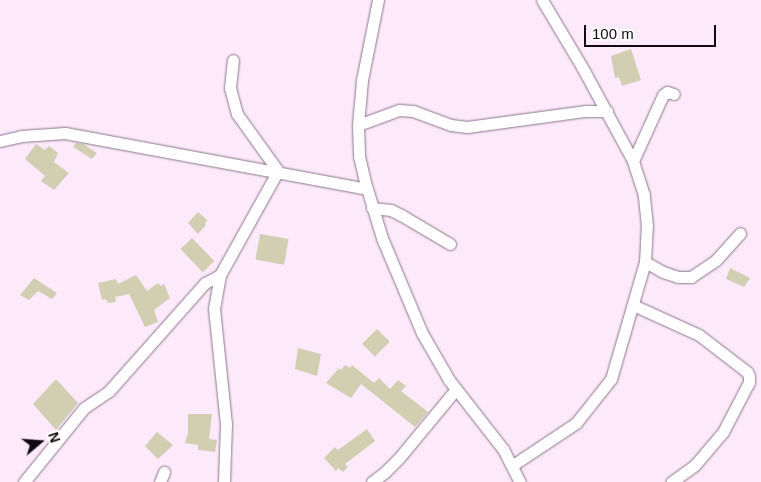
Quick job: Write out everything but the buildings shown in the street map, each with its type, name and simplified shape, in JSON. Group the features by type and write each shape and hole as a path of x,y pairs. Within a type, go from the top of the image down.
{"street":[{"path":"378,0 362,80 358,125 359,156 372,208 401,288 422,333 456,389 503,448 520,482"},
{"path":"513,465 576,423 611,379 645,262 646,218 644,196 633,161 607,111 542,0"},
{"path":"233,60 230,88 237,114 278,171"},
{"path":"633,161 663,95 668,92 674,94"},
{"path":"358,125 399,110 413,111 451,125 467,127 586,111 607,111"},
{"path":"0,141 20,136 64,133 278,171 367,189"},
{"path":"224,482 226,424 214,308 220,275 278,171"},
{"path":"372,208 391,210 450,244"},
{"path":"645,262 663,272 678,277 690,277 716,260 740,233"},
{"path":"24,482 84,408 109,391 205,283 220,275"},
{"path":"634,305 699,335 747,372 749,376 749,382 723,432 695,464 672,482"},
{"path":"372,482 384,473 398,458 456,389"}]}
